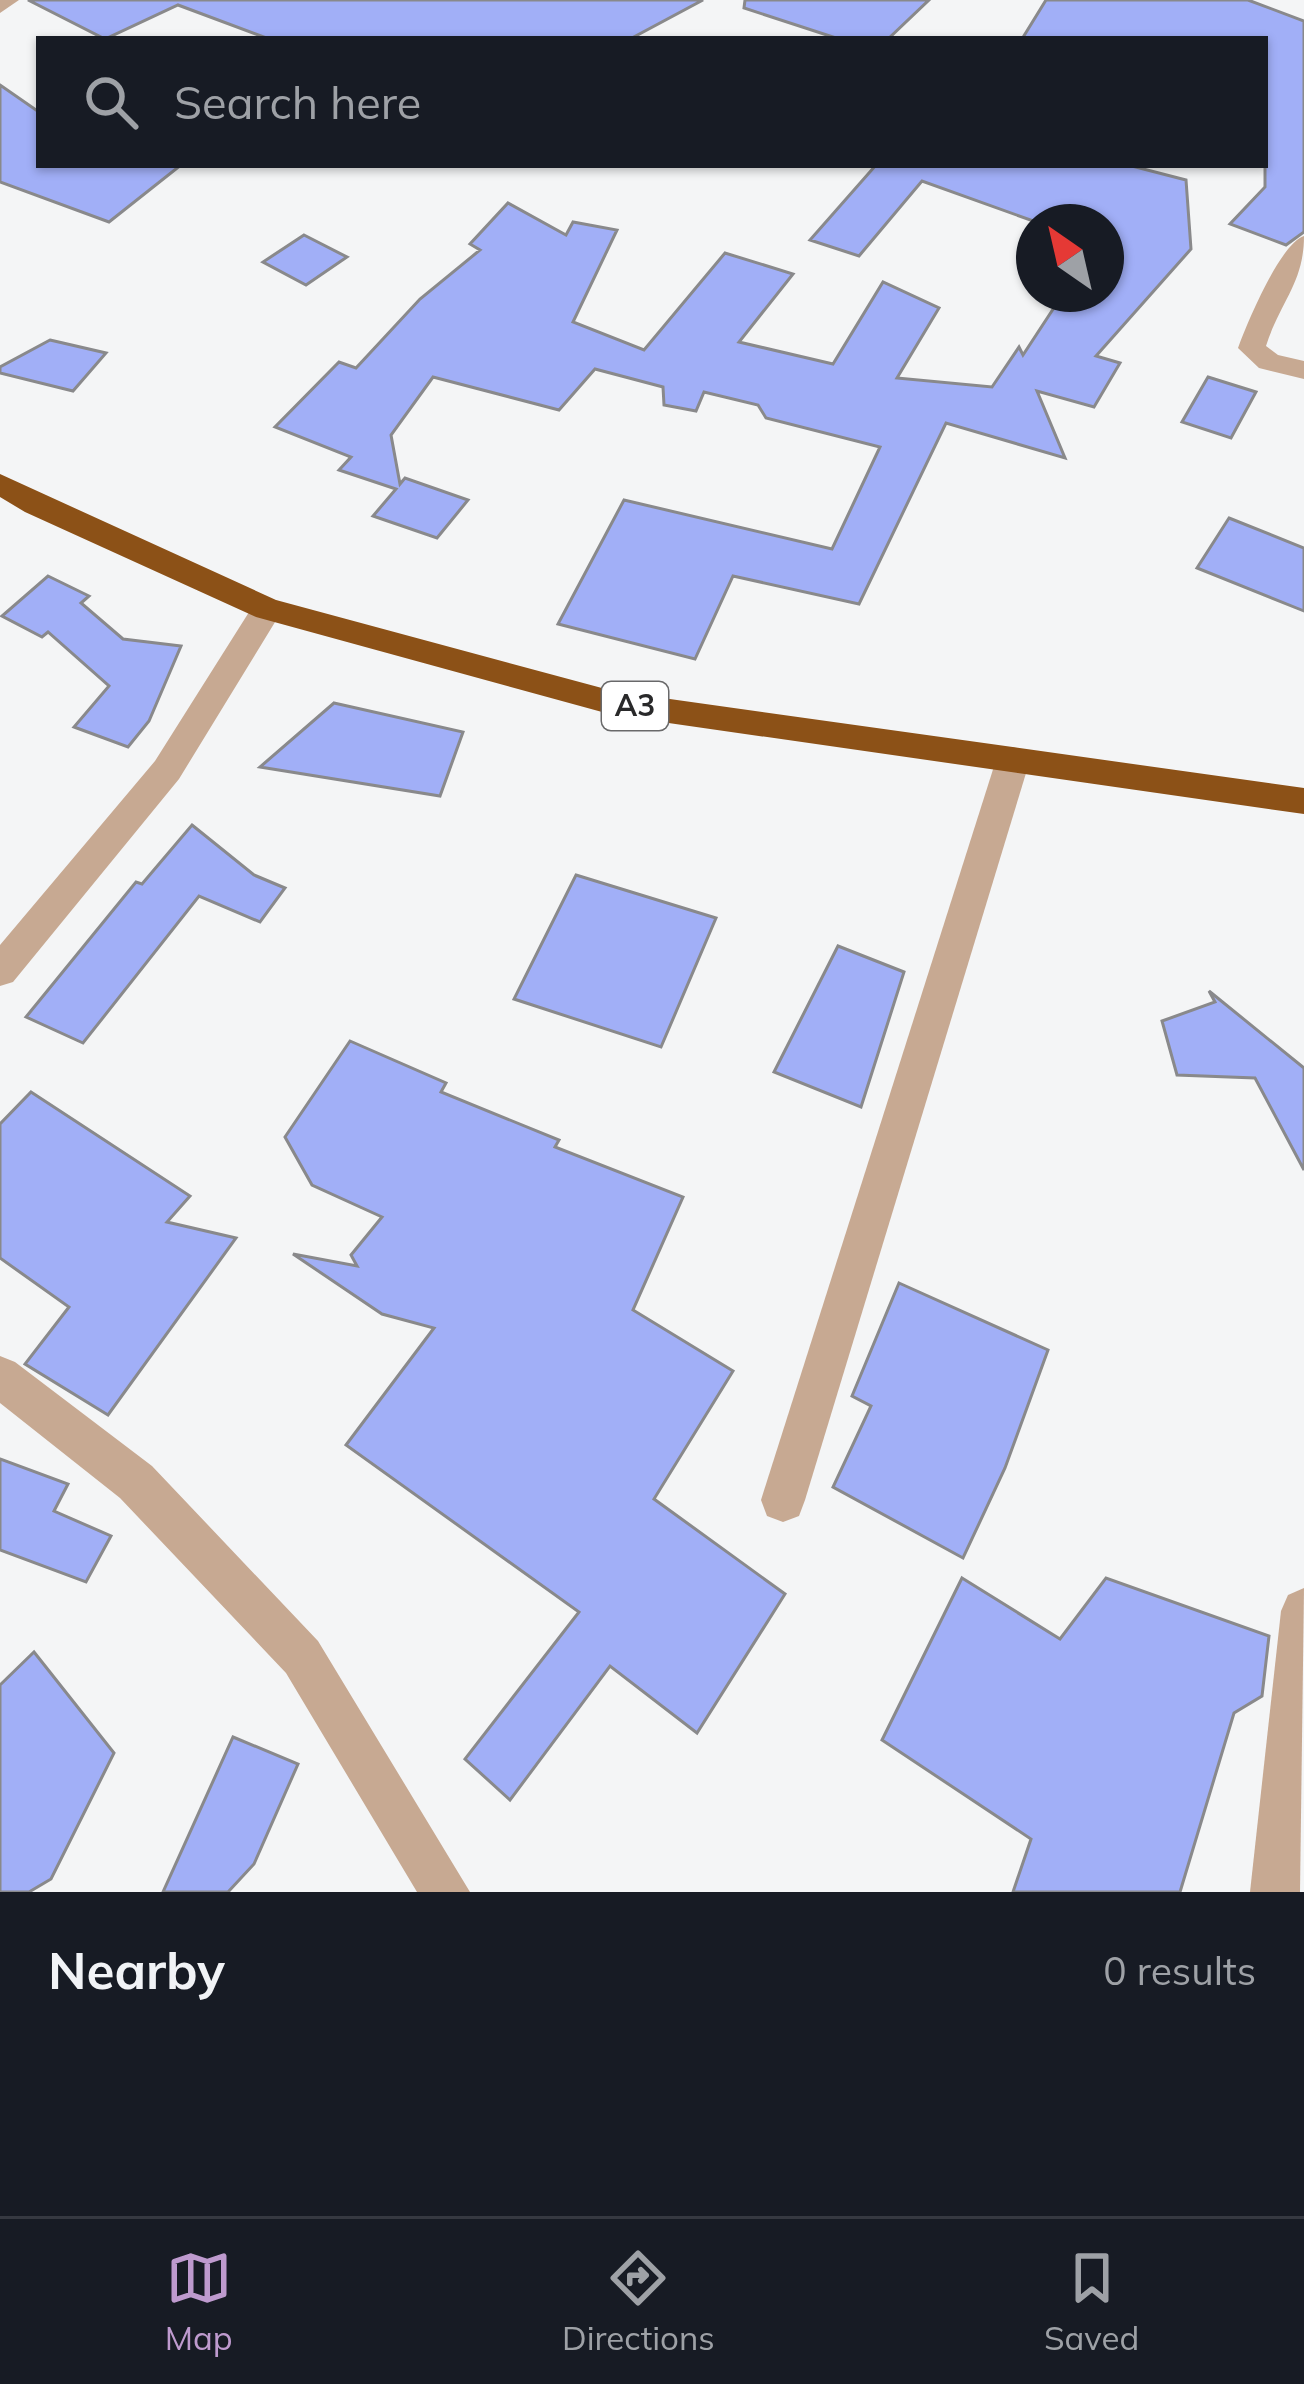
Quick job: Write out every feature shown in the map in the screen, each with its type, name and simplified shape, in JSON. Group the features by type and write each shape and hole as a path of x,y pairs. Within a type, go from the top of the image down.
{"highway":[{"name":"A3","path":"0,484 35,505 267,609 613,703 1304,801"}],"street":[{"path":"0,6 8,0"},
{"path":"1304,244 1261,320 1252,348 1269,362 1304,370"},
{"path":"0,971 167,770 267,609"},
{"path":"783,1500 1012,760"},
{"path":"0,1377 136,1482 302,1657 446,1892"},
{"path":"1275,1892 1304,1611"}],"building":[{"path":"28,0 703,0 636,36 261,36 178,5 111,36 99,36"},
{"path":"745,0 929,0 891,36 830,36 744,8"},
{"path":"1046,0 1248,0 1304,21 1304,232 1286,245 1230,224 1265,187 1268,36 1024,36"},
{"path":"0,85 36,110 36,168 177,168 109,222 0,182"},
{"path":"873,168 1140,168 1186,180 1191,249 1096,356 1120,363 1094,407 1037,391 1065,458 946,423 859,604 733,576 695,659 558,624 624,500 832,549 880,447 766,418 758,405 704,392 696,411 664,405 663,387 595,369 559,410 433,377 391,435 400,484 405,478 468,500 437,538 373,516 396,489 339,470 351,457 275,427 339,362 356,368 420,299 480,250 470,244 508,203 566,235 573,222 617,230 573,322 644,350 725,253 793,274 739,342 833,364 883,282 939,308 897,378 992,387 1019,347 1023,355 1051,312 1124,312 1124,204 1016,204 1016,215 922,181 859,256 810,240"},
{"path":"304,235 347,257 306,285 263,262"},
{"path":"50,340 106,353 73,391 0,373 0,367"},
{"path":"1208,377 1256,392 1231,438 1182,422"},
{"path":"1229,518 1304,548 1304,611 1197,568"},
{"path":"48,576 89,596 81,603 123,639 181,646 149,721 128,747 74,727 109,686 48,632 42,637 2,616"},
{"path":"334,703 463,732 440,796 260,767"},
{"path":"192,825 254,875 285,888 260,922 199,896 83,1043 26,1017 136,882 142,884"},
{"path":"576,875 716,918 661,1047 514,999"},
{"path":"838,946 904,972 861,1107 774,1072"},
{"path":"1209,991 1304,1068 1304,1170 1255,1078 1177,1075 1162,1021 1215,1002"},
{"path":"350,1041 446,1083 441,1092 559,1140 555,1147 683,1197 633,1310 733,1371 654,1499 785,1594 697,1733 610,1666 510,1800 465,1759 579,1612 346,1445 434,1328 382,1314 293,1254 357,1266 351,1255 382,1217 312,1185 285,1137"},
{"path":"31,1092 190,1196 167,1222 236,1238 108,1415 25,1364 69,1307 0,1258 0,1124"},
{"path":"899,1283 1048,1350 1005,1468 963,1558 833,1487 871,1406 852,1396"},
{"path":"0,1459 68,1484 54,1511 111,1536 86,1582 0,1550"},
{"path":"962,1578 1060,1639 1106,1578 1269,1636 1262,1696 1234,1713 1180,1892 1013,1892 1031,1839 882,1740"},
{"path":"34,1652 114,1753 51,1879 29,1892 0,1892 0,1685"},
{"path":"233,1737 298,1764 254,1864 228,1892 163,1892"}]}
